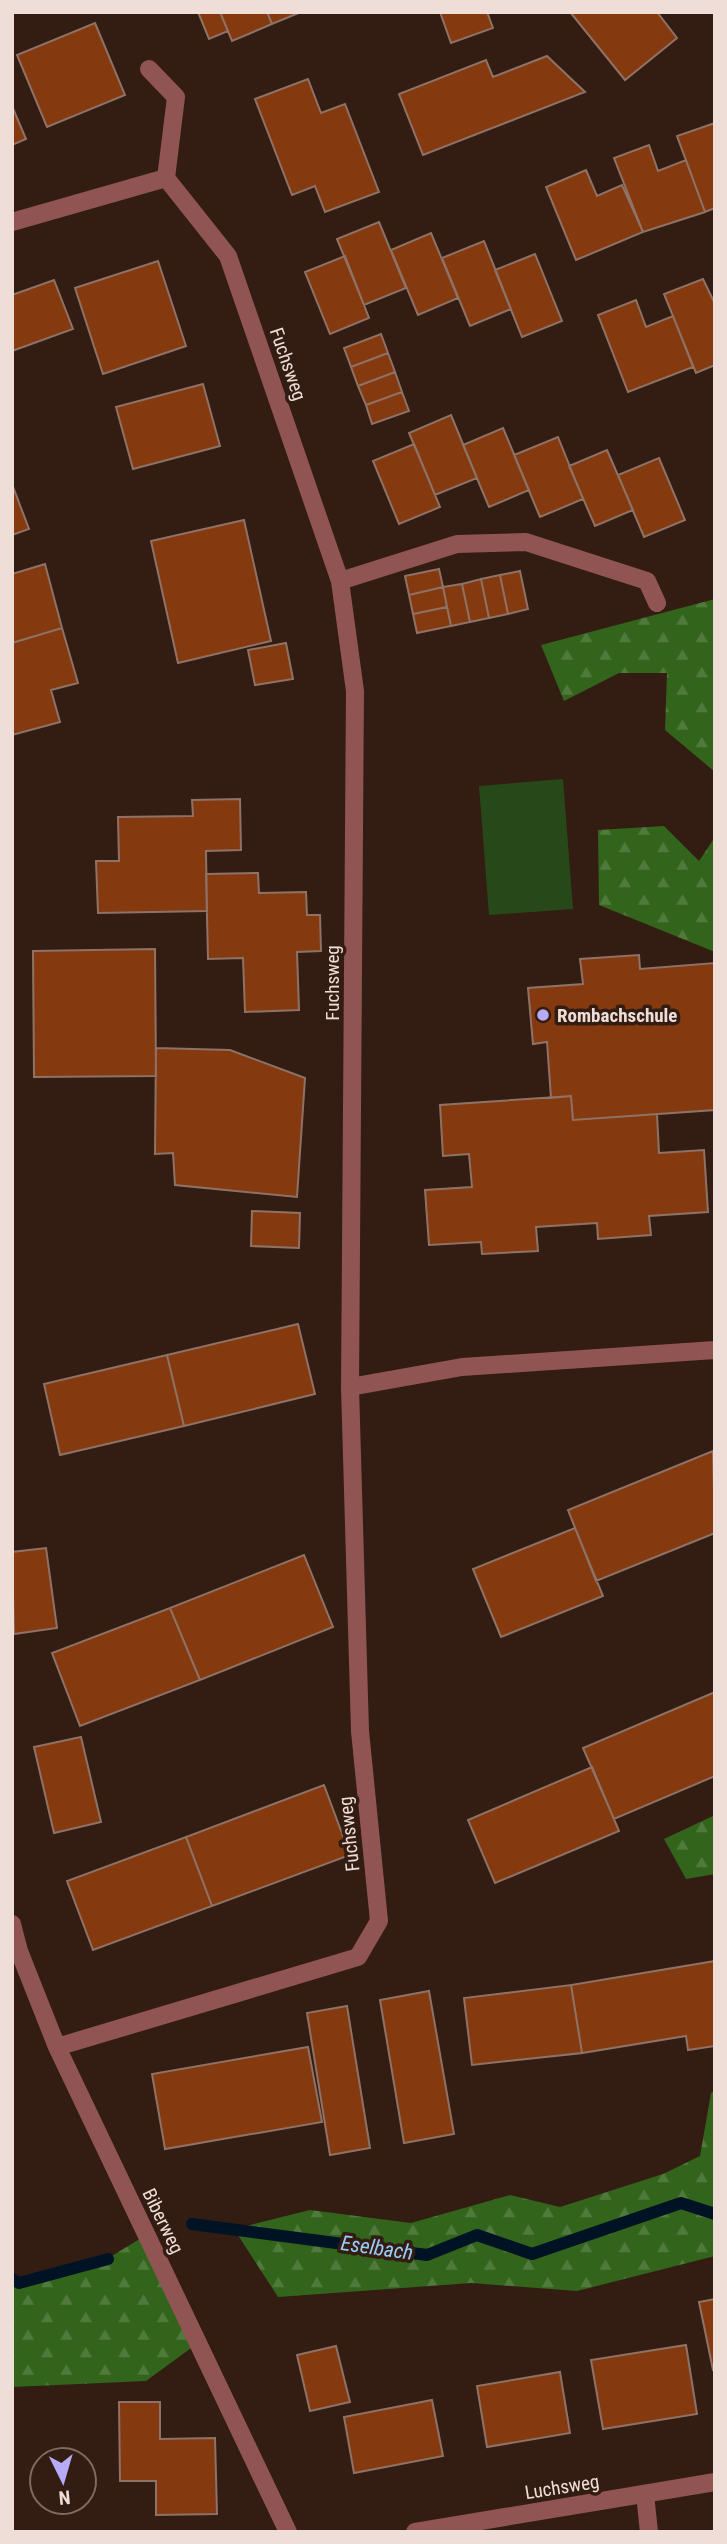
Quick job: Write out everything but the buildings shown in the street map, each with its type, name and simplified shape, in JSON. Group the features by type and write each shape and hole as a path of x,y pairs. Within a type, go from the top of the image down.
{"street":[{"path":"12,222 166,178 176,97 149,69"},
{"name":"Fuchsweg","path":"57,2047 358,1957 379,1921 360,1731 350,1387 355,691 341,581 228,256 166,178"},
{"path":"341,581 457,544 526,542 647,581 657,603"},
{"path":"350,1387 462,1367 715,1350"},
{"name":"Biberweg","path":"12,1924 19,1951 57,2047 288,2532"},
{"name":"Luchsweg","path":"415,2532 715,2482"},
{"path":"645,2494 649,2532"}],"green space":[{"path":"715,599 715,772 665,730 667,673 619,673 564,701 541,645"},
{"path":"563,779 573,909 489,915 479,786"},
{"path":"664,826 699,861 715,837 715,952 599,905 598,830"},
{"path":"715,1815 715,1874 686,1879 664,1839"},
{"path":"715,2090 715,2256 577,2291 471,2283 278,2297 234,2229 310,2210 411,2223 510,2195 560,2207 663,2174 700,2156 711,2093"},
{"path":"146,2235 198,2343 146,2381 12,2387 12,2279 20,2283 107,2259"}],"waterway":[{"name":"Eselbach","path":"192,2224 427,2255 477,2235 532,2254 681,2203 715,2214"},
{"name":"Eselbach","path":"12,2279 19,2283 108,2259"}],"place":[{"name":"Rombachschule","path":"543,1015"}]}
